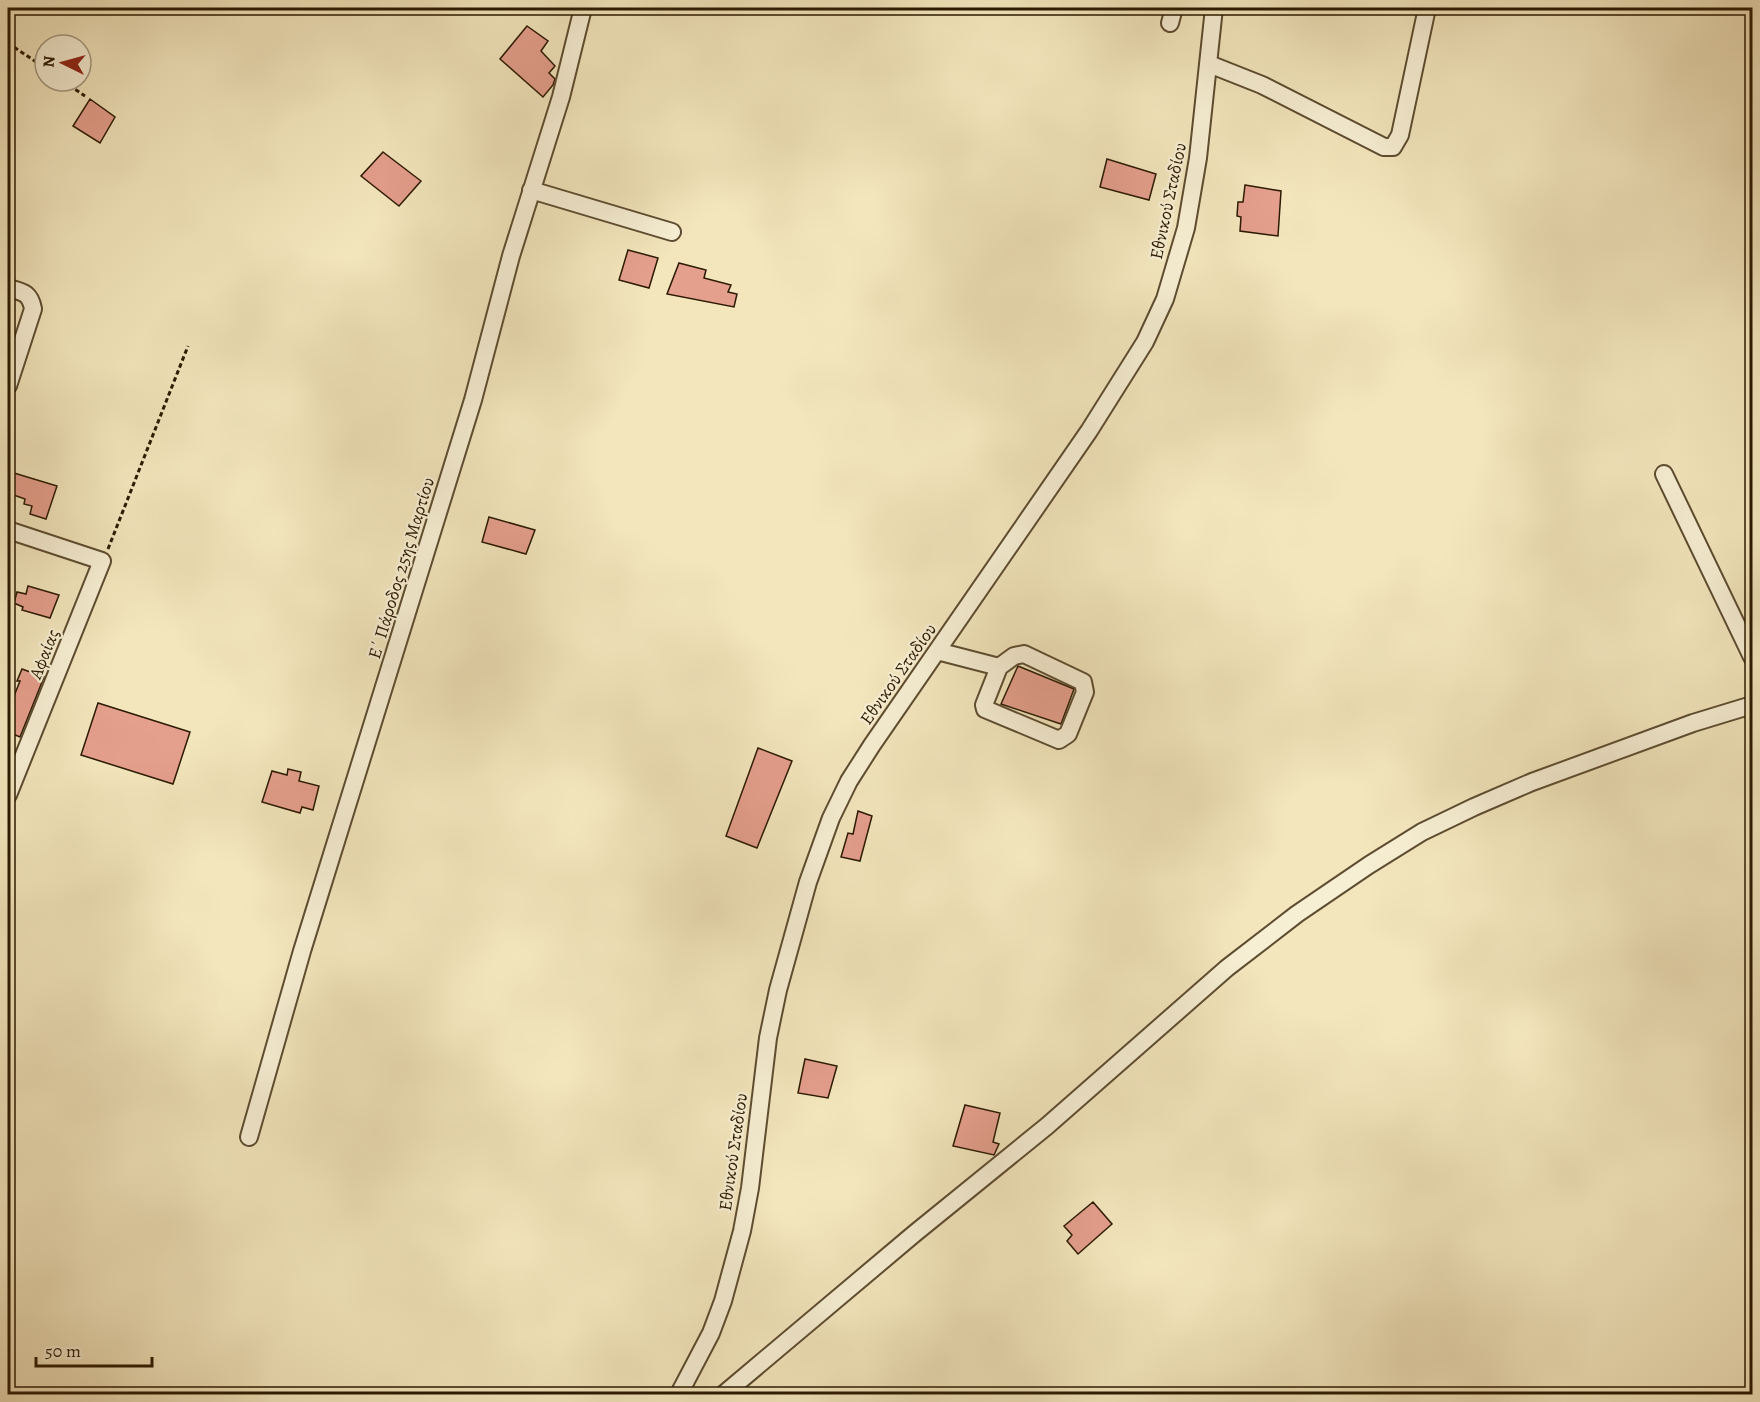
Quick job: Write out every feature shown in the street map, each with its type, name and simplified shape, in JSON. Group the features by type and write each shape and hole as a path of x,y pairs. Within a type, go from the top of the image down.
{"street":[{"name":"Ε΄ Πάροδος 25ης Μαρτίου","path":"249,1137 302,951 473,400 531,190 561,97 583,8"},
{"name":"Εθνικού Σταδίου","path":"679,1395 711,1333 740,1240 750,1188 768,1038 778,990 808,882 831,818 849,781 872,745 1089,431 1145,342 1160,310 1186,228 1198,159 1214,8"},
{"path":"1209,64 1262,85 1384,147 1393,147 1400,135 1427,8"},
{"path":"531,190 672,232"},
{"path":"8,288 24,293 32,299 33,309 8,386"},
{"path":"1664,474 1752,657"},
{"path":"8,530 102,561"},
{"name":"Αφαίας","path":"8,795 102,561"},
{"path":"938,651 999,667"},
{"path":"1024,654 1083,682 1085,692 1068,734 1064,738 1059,740 985,709 984,705 999,667 1014,656 1024,654"},
{"path":"724,1395 914,1234 1047,1126 1227,968 1297,914 1369,865 1422,832 1493,798 1693,723 1752,705"}],"path":[{"path":"8,43 33,60"},
{"path":"81,93 85,96"},
{"path":"102,561 188,346"}],"building":[{"path":"527,26 548,41 541,51 555,66 549,73 555,79 553,85 543,97 500,59"},
{"path":"90,99 115,117 100,143 73,126"},
{"path":"383,152 421,181 399,206 361,176"},
{"path":"1107,159 1156,174 1149,200 1100,187"},
{"path":"1245,185 1281,191 1278,236 1240,231 1241,217 1237,216 1238,202 1243,202"},
{"path":"628,250 658,258 649,288 619,280"},
{"path":"679,263 706,270 704,278 731,285 728,292 737,294 734,307 667,294"},
{"path":"14,473 57,486 46,519 30,514 32,506 24,504 25,499 8,493 8,478 12,479"},
{"path":"489,517 535,530 526,554 482,542"},
{"path":"28,586 59,595 50,618 22,610 23,607 14,603 17,592 26,594"},
{"path":"1018,666 1074,689 1061,724 1001,704"},
{"path":"22,669 44,677 20,737 8,732 8,711 20,681 17,681"},
{"path":"98,703 190,732 173,784 81,755"},
{"path":"758,748 792,761 757,848 726,836"},
{"path":"288,769 301,772 299,781 319,786 313,810 302,807 300,813 262,802 272,771 287,775"},
{"path":"858,811 872,816 860,861 841,857 848,833 853,834"},
{"path":"805,1059 837,1066 828,1098 798,1093"},
{"path":"965,1105 1000,1113 993,1142 999,1144 994,1155 953,1146"},
{"path":"1093,1202 1112,1224 1078,1254 1067,1241 1072,1235 1064,1226"}]}
